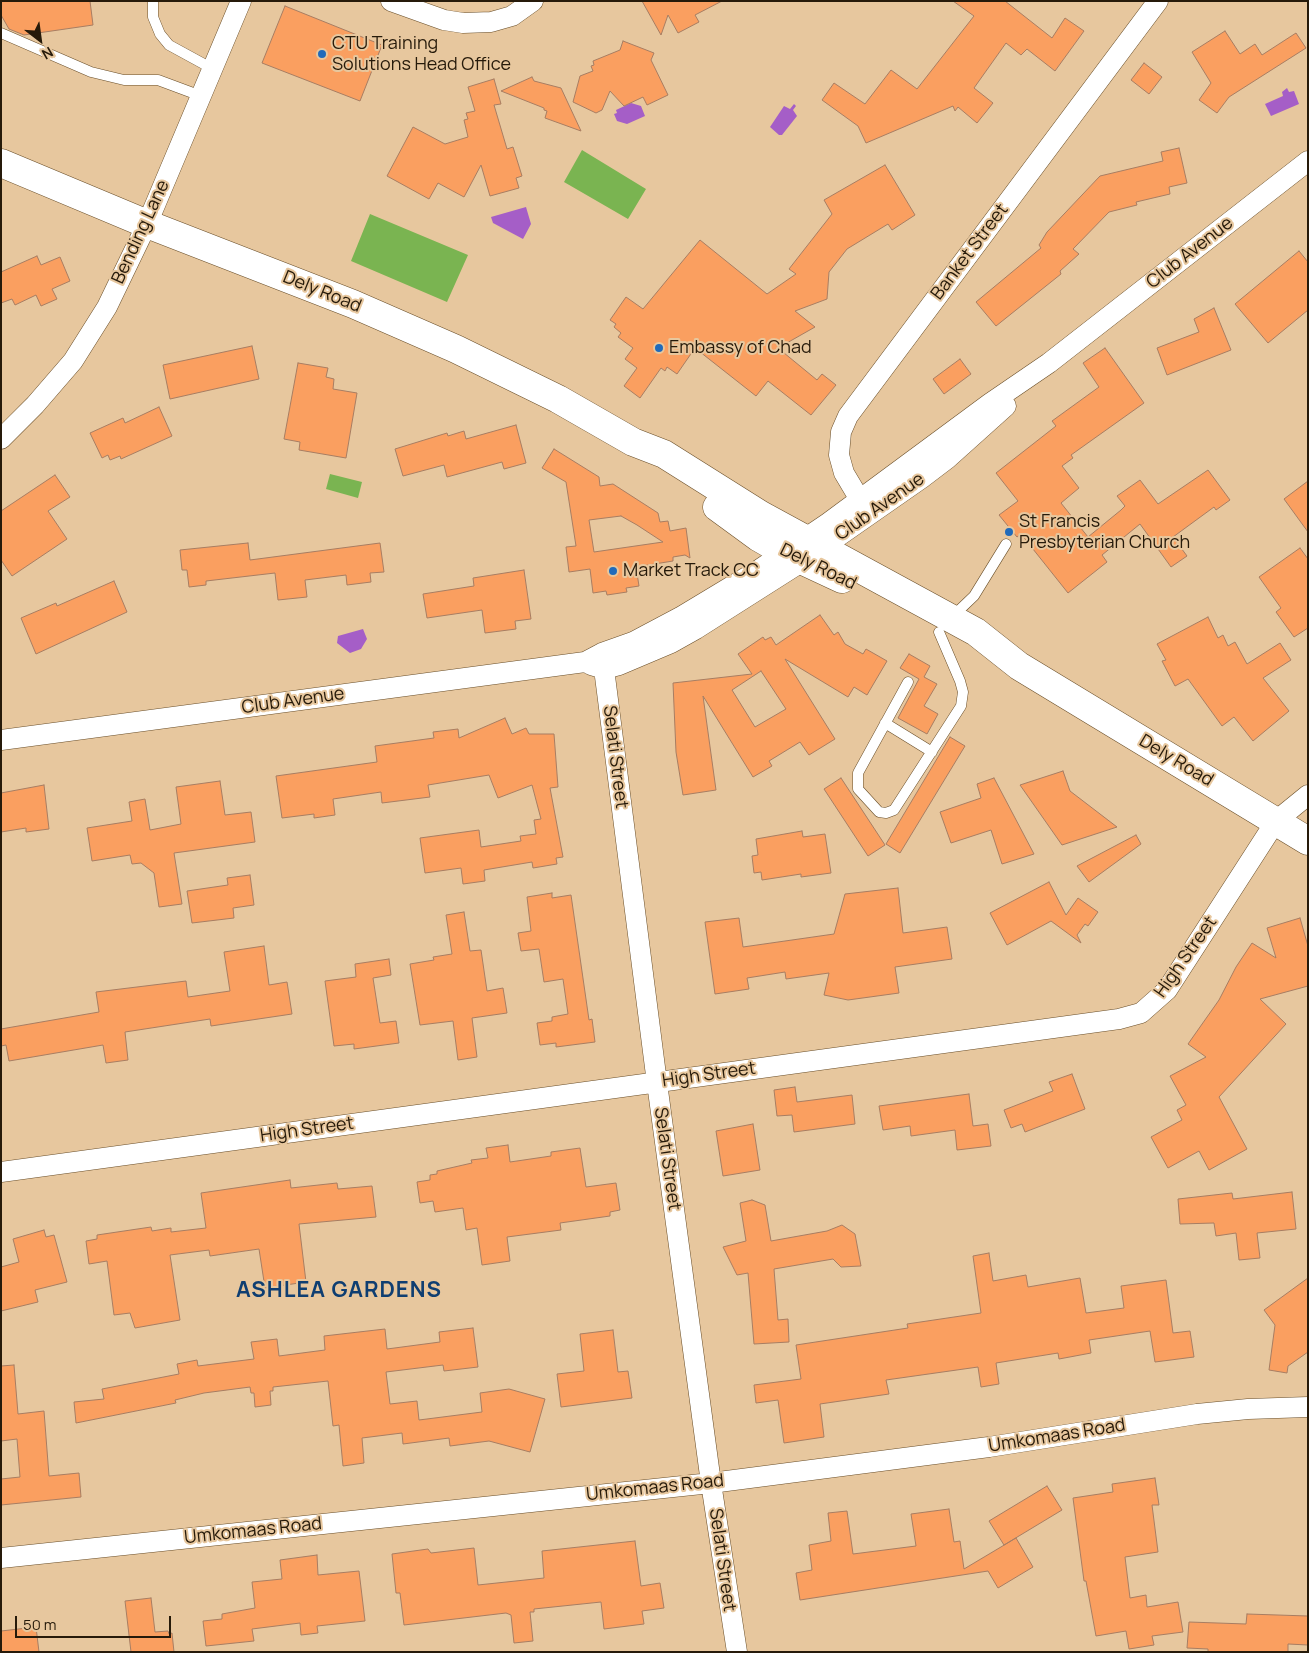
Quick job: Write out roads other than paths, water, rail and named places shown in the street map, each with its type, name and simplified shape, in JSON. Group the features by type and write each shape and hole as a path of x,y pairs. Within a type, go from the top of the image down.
{"street":[{"name":"Bending Lane","path":"1,439 36,405 73,361 107,306 147,224 242,1"},
{"path":"391,1 444,20 463,23 491,22 512,16 533,1"},
{"name":"Banket Street","path":"864,508 844,473 839,455 841,432 848,416 1158,1"},
{"name":"Club Avenue","path":"1,740 597,661 619,665 671,643 864,508 947,459 1049,363 1308,161"},
{"name":"Dely Road","path":"1,163 147,224 353,304 456,349 558,399 633,442 663,470 758,537 803,550 945,625 998,647 1019,666 1308,841"},
{"name":"Selati Street","path":"597,661 734,1646"},
{"name":"High Street","path":"1,1172 1119,1019 1141,1012 1167,990 1276,821 1308,795"},
{"name":"Umkomaas Road","path":"1,1558 711,1483 989,1447 1197,1414 1308,1407"}],"lane":[{"path":"153,1 153,17 160,34 168,45 213,68"},
{"path":"1,32 91,72 124,80 158,80 201,96"},
{"path":"908,682 858,773 858,789 879,812 886,813 894,810 961,706 963,692 945,625 974,596 1006,544"},
{"path":"886,723 932,752"}],"place":[{"name":"CTU Training Solutions Head Office","path":"322,54"},
{"name":"Embassy of Chad","path":"659,348"},
{"name":"St Francis Presbyterian Church","path":"1009,532"},
{"name":"Market Track CC","path":"613,571"}],"district":[{"name":"ASHLEA GARDENS","path":"339,1291"}]}
